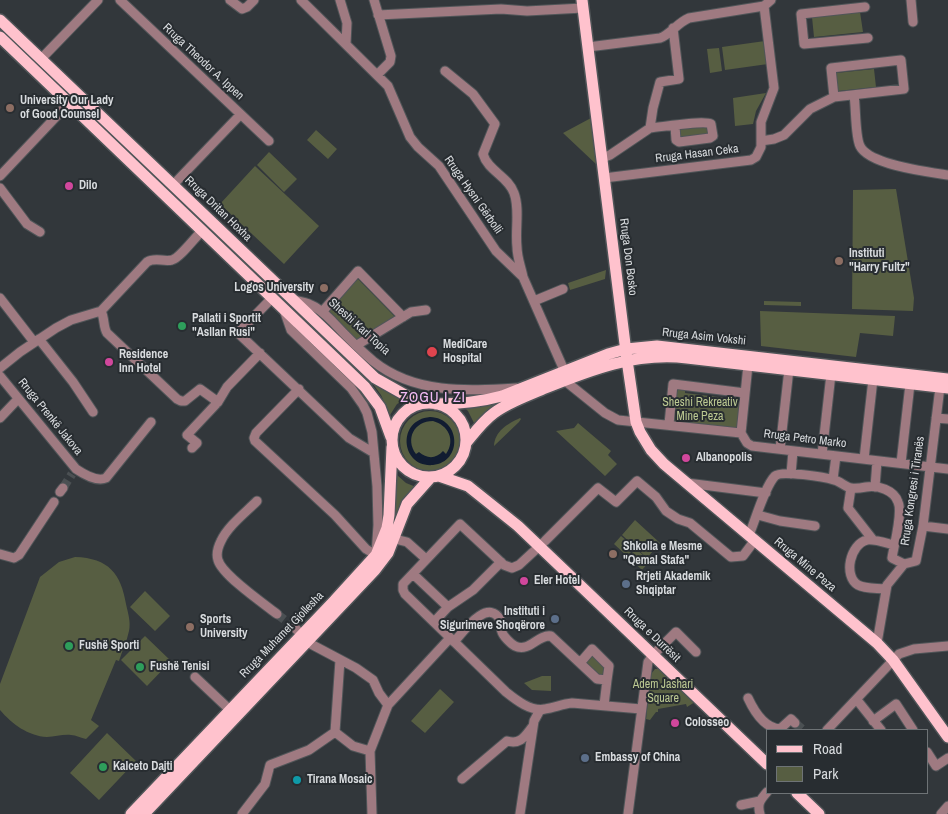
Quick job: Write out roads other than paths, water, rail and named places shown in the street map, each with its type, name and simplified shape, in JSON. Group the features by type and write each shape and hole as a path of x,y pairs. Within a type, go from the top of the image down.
{"main road":[{"name":"Rruga Don Bosko","path":"583,4 626,355"},
{"name":"Rruga Dritan Hoxha","path":"0,20 375,378 407,396 432,403"},
{"path":"0,37 365,387 380,406 395,456 406,470 422,477 435,476 454,467 464,452 466,434 452,411 432,403 418,404 403,413 393,428 392,442"},
{"path":"624,328 636,342 648,346"},
{"name":"Rruga Asim Vokshi","path":"432,403 461,403 487,400 523,387 603,366 648,346 676,347 945,385"},
{"name":"Rruga Asim Vokshi","path":"626,355 649,357 674,356 910,384 945,385"},
{"name":"Rruga Mine Peza","path":"626,355 636,422 651,450 687,483 877,643 893,660 948,736"},
{"name":"Rruga Asim Vokshi","path":"466,443 481,425 496,412 564,375"},
{"name":"Rruga Muhamet Gjollesha","path":"131,814 376,555 387,528 389,515 392,442"},
{"name":"Rruga Muhamet Gjollesha","path":"144,814 301,635 376,570 395,539 407,504 435,476"},
{"name":"Rruga e Durrësit","path":"435,476 464,484 518,526 766,763"},
{"path":"798,794 819,814"}],"street":[{"path":"41,59 98,0"},
{"name":"Rruga Theodor A. Ippen","path":"120,0 269,141"},
{"path":"230,0 242,9 254,0"},
{"name":"Rruga Hysni Gërbolli","path":"300,0 377,75 391,92 413,141 439,166 496,250 523,277 564,375"},
{"path":"340,0 348,23 346,44"},
{"path":"374,0 392,56 390,62 377,75"},
{"path":"911,0 913,22"},
{"path":"588,47 660,38 682,21 689,18 753,4 768,3"},
{"name":"Rruga Hasan Ceka","path":"604,178 751,160 756,157 760,152 761,122 774,88 768,3"},
{"path":"378,16 501,9 527,11 583,4"},
{"path":"865,7 801,14 804,44 868,38"},
{"path":"650,128 660,82 679,79 673,28"},
{"path":"761,141 784,135 810,109 834,97 904,89 901,60 831,68 834,97"},
{"path":"445,71 473,94 495,124 483,154 488,165 505,180 513,192 516,206 516,246 523,277"},
{"path":"854,95 859,141 863,150 869,155 896,166 948,175"},
{"path":"0,176 69,103"},
{"path":"173,185 240,115"},
{"path":"602,158 610,155 650,128 675,126"},
{"path":"0,188 27,224 40,232"},
{"path":"0,368 36,341 71,320 101,312 148,262 152,259 173,259 202,231"},
{"path":"322,312 358,271 403,317"},
{"path":"534,301 563,289"},
{"path":"0,298 73,382 93,412"},
{"path":"272,298 238,333 349,438 374,452"},
{"name":"Sheshi Karl Topia","path":"292,300 312,305 322,312 373,361 405,380 459,391 523,387"},
{"path":"284,310 291,330 351,388 363,405 369,421 374,452 378,507 376,555"},
{"path":"356,345 411,312 426,310"},
{"path":"101,312 107,333 179,400 185,401 200,389 218,402"},
{"path":"192,448 196,443 187,434 218,402 227,387 260,353"},
{"path":"564,375 611,417 618,420 741,433 748,365"},
{"path":"780,449 789,370"},
{"path":"822,454 831,374"},
{"name":"Rruga Prenkë Jakova","path":"0,376 74,472 99,480 104,480 151,422"},
{"path":"864,459 873,380"},
{"path":"669,424 673,384 745,393"},
{"path":"901,463 910,384"},
{"name":"Rruga Kongresi i Tiranës","path":"877,643 885,589 904,564 916,560 936,418 945,385"},
{"path":"299,389 256,433 255,441 335,515 366,548 376,555"},
{"path":"0,418 18,398"},
{"path":"936,418 948,420"},
{"name":"Rruga Petro Marko","path":"741,433 747,443 752,446 948,469"},
{"path":"791,474 793,451"},
{"path":"833,479 836,456"},
{"path":"875,487 877,460"},
{"path":"641,709 604,705 562,704 540,710 522,703 510,695 405,594 403,584 460,524 501,562 508,567 516,567 598,488 616,502 638,481 656,497 666,511 678,519 690,523 727,555 731,557 742,556 752,538 766,492 774,476 783,473 833,479 851,488 875,487 888,490 898,501 900,509 892,558 904,564"},
{"path":"687,483 766,492"},
{"path":"851,488 848,508 873,540"},
{"path":"257,501 222,539 217,554 218,562 223,569 255,598 278,614"},
{"path":"0,556 14,558 19,555 54,502"},
{"path":"758,515 780,522 815,526"},
{"path":"922,526 948,529"},
{"path":"395,539 407,542 426,559"},
{"path":"885,589 863,586 857,584 852,579 850,574 852,554 858,545 867,540 894,545"},
{"path":"434,622 448,607 478,587 501,562"},
{"path":"413,574 448,607"},
{"path":"372,814 370,751 388,706 479,615 488,612 493,613 500,619 502,634 515,646 527,647 544,636 550,636 597,679 607,680"},
{"path":"628,814 648,662 676,632 696,652"},
{"path":"301,635 373,680 388,706"},
{"path":"828,729 893,660 905,651 948,646"},
{"path":"580,663 592,649 609,666 604,705"},
{"path":"335,732 340,660"},
{"path":"195,677 230,710"},
{"path":"748,698 756,714 770,726 780,729 791,719 795,723"},
{"path":"856,700 880,729"},
{"path":"873,721 896,704 912,729"},
{"path":"520,814 533,726 540,710"},
{"path":"462,779 507,741 516,743 533,726"},
{"path":"335,732 353,746 370,751"},
{"path":"242,814 265,784 270,765 309,750 335,732"},
{"path":"928,754 936,766 948,758"},
{"path":"760,814 758,809 760,801 766,793"},
{"path":"741,805 760,801"},
{"path":"941,814 948,806"}],"water":[{"path":"430,417 440,419 448,424 454,440 453,449 450,456 443,462 433,465 422,464 414,459 409,452 408,434 412,426 419,420","holes":["433,421 438,423 449,434 450,443 446,454 443,451 437,456 431,457 419,452 416,454 411,443 416,427 426,422"]}],"tunnel":[{"path":"63,488 72,474"},
{"path":"277,614 294,627"},
{"path":"795,723 802,729"}],"place":[{"name":"University Our Lady of Good Counsel","path":"10,108"},
{"name":"Dilo","path":"69,186"},
{"name":"Instituti \"Harry Fultz\"","path":"839,261"},
{"name":"Logos University","path":"324,288"},
{"name":"Pallati i Sportit \"Asllan Rusi\"","path":"182,326"},
{"name":"MediCare Hospital","path":"432,352"},
{"name":"Residence Inn Hotel","path":"109,362"},
{"name":"Albanopolis","path":"686,458"},
{"name":"Shkolla e Mesme \"Qemal Stafa\"","path":"613,554"},
{"name":"Eler Hotel","path":"524,581"},
{"name":"Rrjeti Akademik Shqiptar","path":"626,584"},
{"name":"Instituti i Sigurimeve Shoqërore","path":"555,619"},
{"name":"Sports University","path":"190,627"},
{"name":"Fushë Sporti","path":"69,646"},
{"name":"Fushë Tenisi","path":"140,667"},
{"name":"Colosseo","path":"675,723"},
{"name":"Embassy of China","path":"585,758"},
{"name":"Kalceto Dajti","path":"103,767"},
{"name":"Tirana Mosaic","path":"297,780"}],"district":[{"name":"ZOGU I ZI","path":"433,398"}],"park label":[{"name":"Sheshi Rekreativ Mine Peza","path":"700,410"},
{"name":"Adem Jashari Square","path":"663,692"}]}
